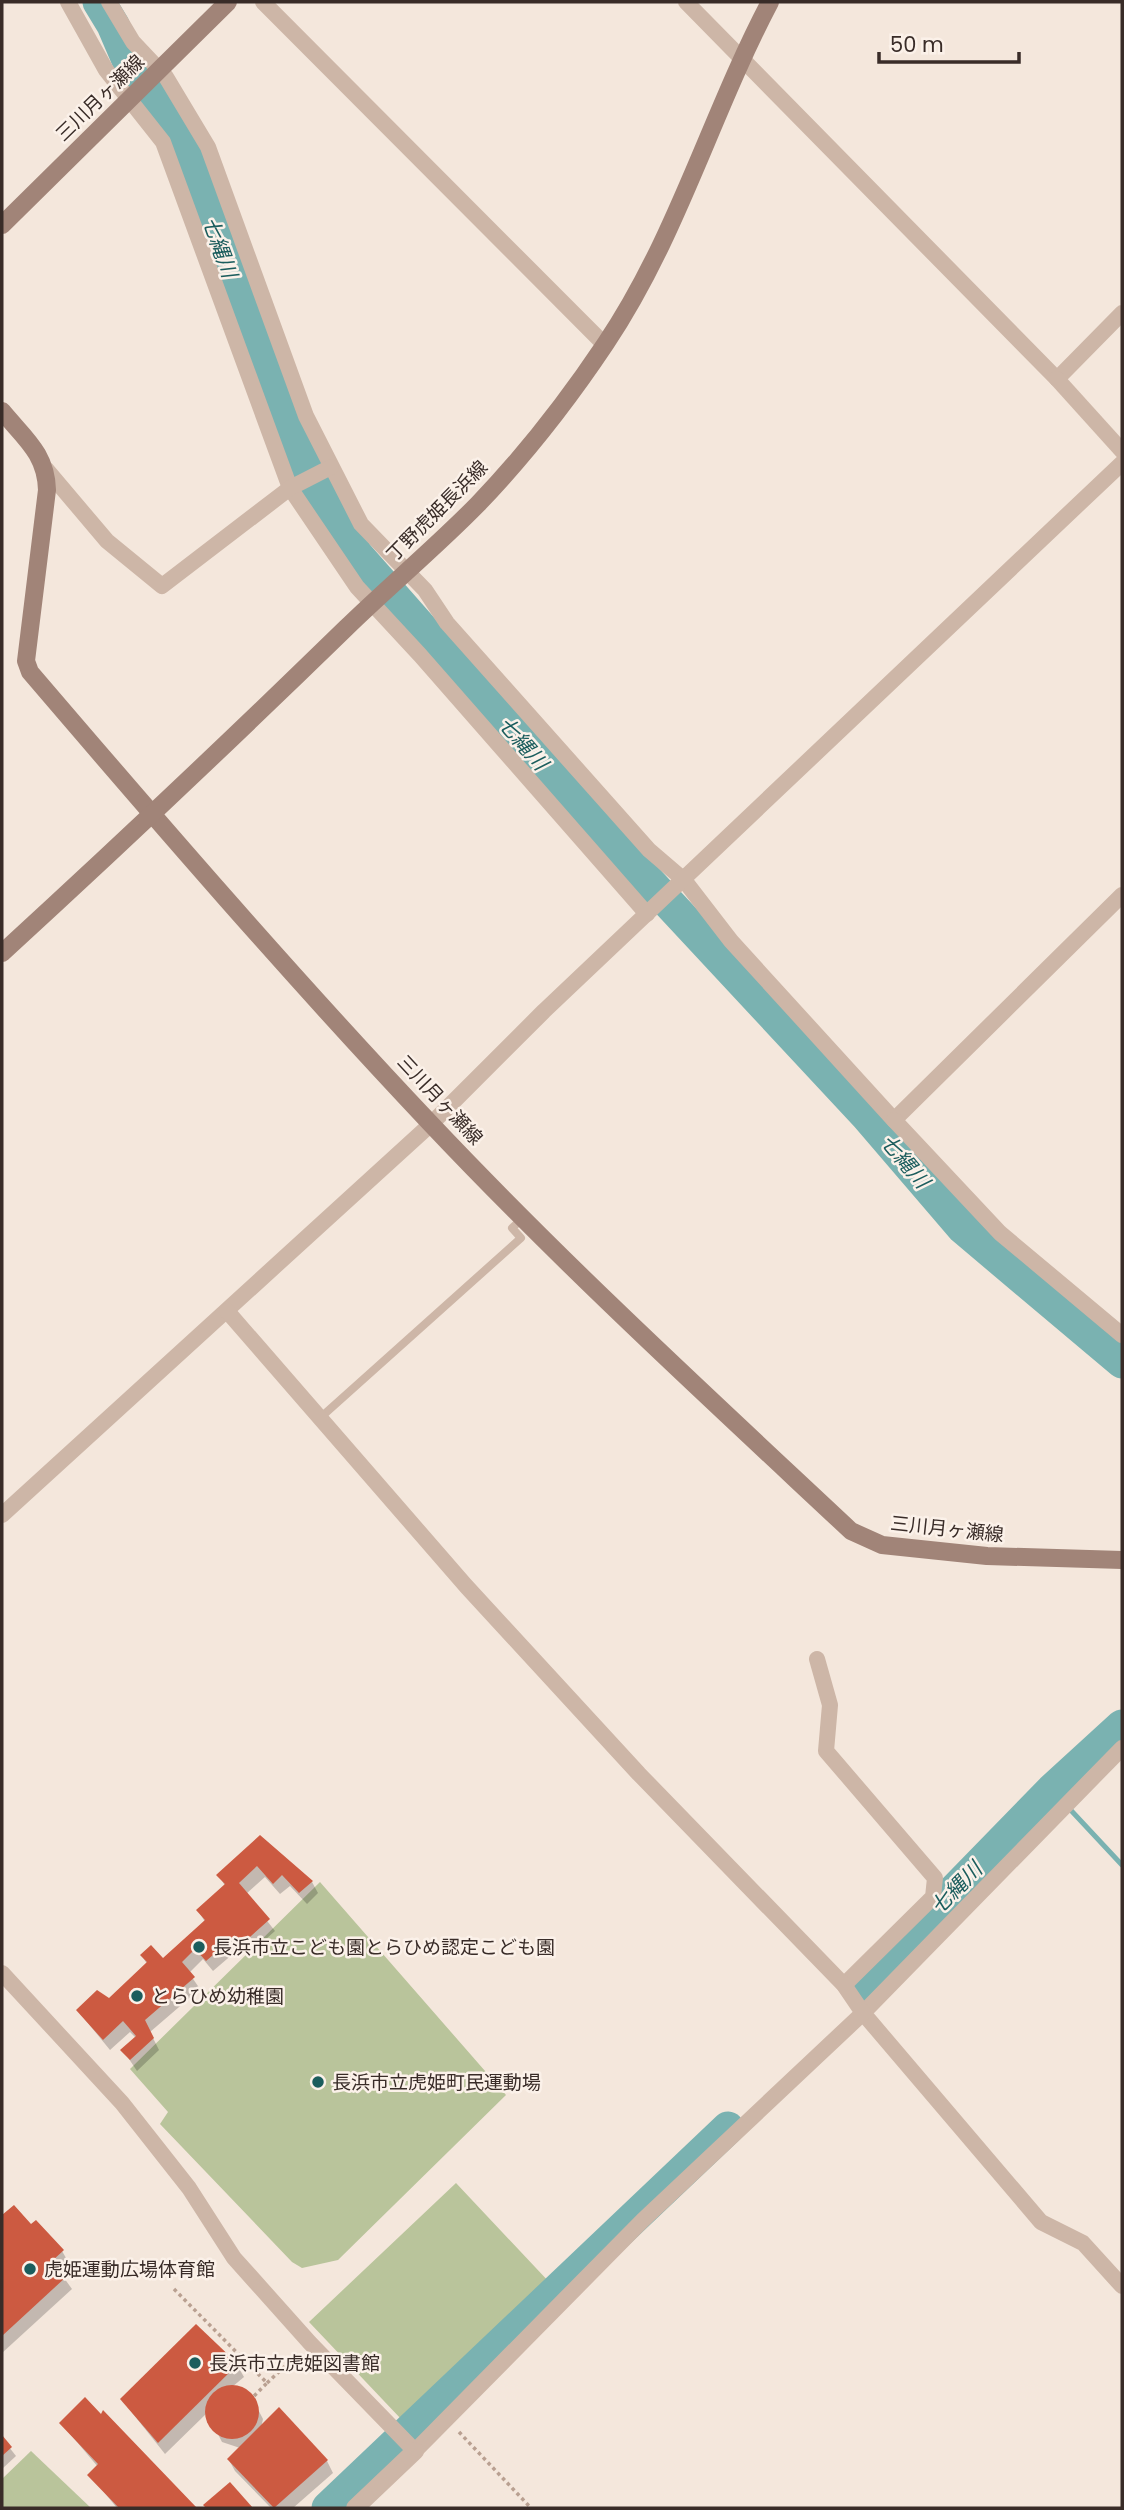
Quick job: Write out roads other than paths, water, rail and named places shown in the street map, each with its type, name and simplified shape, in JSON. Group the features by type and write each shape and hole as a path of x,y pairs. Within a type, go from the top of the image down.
{"main road":[{"name":"三川月ヶ瀬線","path":"2,225 228,2"},
{"name":"丁野虎姫長浜線","path":"2,953 153,815 477,505 542,431 605,345 652,266 690,185 715,116 770,2"},
{"path":"2,411 39,455 46,469"},
{"name":"三川月ヶ瀬線","path":"46,469 47,490 26,661 30,672 153,815 431,1124 667,1359 851,1531 882,1545 987,1556 1122,1560"}],"street":[{"path":"68,2 106,70 163,142 290,488 330,550 373,602 647,914"},
{"path":"109,2 133,42 159,70 208,147 306,416 361,524 631,829 684,880 731,941 1000,1233 1122,1335"},
{"path":"263,2 605,345"},
{"path":"686,2 1057,379 1122,452"},
{"path":"1057,379 1122,313"},
{"path":"2,1515 431,1124 647,914 1122,463"},
{"path":"46,469 107,541 162,586 290,488 331,467"},
{"path":"894,1120 1122,895"},
{"path":"227,1311 466,1586 639,1774 844,1985 863,2013 1041,2222 1083,2243 1122,2286"},
{"path":"817,1659 830,1705 826,1751 935,1878 933,1897 844,1985"},
{"path":"355,2508 412,2448 447,2420 643,2220 863,2013 1122,1748"},
{"path":"2,1973 122,2103 154,2155 190,2188 210,2239 234,2258 310,2343 412,2448"}],"lane":[{"path":"320,1418 521,1238 512,1228 525,1217"}],"waterway":[{"name":"七縄川","path":"99,2 113,25 131,67 178,134 289,433 330,513 357,555 571,798 867,1116 963,1228 1122,1362"},
{"name":"七縄川","path":"861,1986 1052,1790 1122,1726"},
{"name":"七縄川","path":"1052,1790 1122,1865"},
{"path":"328,2508 728,2128"}],"place":[{"name":"長浜市立こども園とらひめ認定こども園","path":"199,1947"},
{"name":"とらひめ幼稚園","path":"137,1996"},
{"name":"長浜市立虎姫町民運動場","path":"318,2082"},
{"name":"虎姫運動広場体育館","path":"30,2269"},
{"name":"長浜市立虎姫図書館","path":"195,2363"}]}
